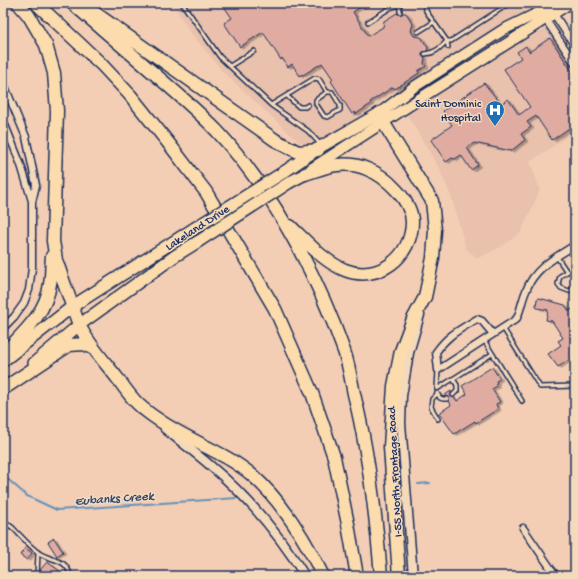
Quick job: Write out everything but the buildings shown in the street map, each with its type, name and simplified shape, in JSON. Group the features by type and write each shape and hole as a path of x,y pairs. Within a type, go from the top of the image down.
{"highway":[{"path":"3,354 27,330 44,306 50,284 53,241 57,111 54,74 46,45 29,16 18,3"},
{"path":"36,3 101,64"},
{"path":"47,3 63,18 101,64 130,95 170,144 206,192 275,309 312,393 334,457 357,576"},
{"path":"72,3 192,107 217,131 243,161 282,218 321,293 344,353 368,457 377,527 381,576"},
{"path":"81,3 276,140 298,152 320,148"},
{"path":"382,117 432,201 435,230 435,244 425,297 413,319 401,351 394,386 390,447 399,576"},
{"name":"Lakeland Drive","path":"3,361 73,306 320,148 382,117"},
{"path":"282,218 330,262 346,270 363,273 378,271 391,264 404,251 411,237 412,221 408,206 396,189 383,178 367,169 352,165 337,165 305,174"},
{"name":"Lakeland Drive","path":"3,389 79,325 175,256 290,182 305,174"},
{"path":"53,241 56,260 79,325 93,348 137,403 172,429 227,457 252,475 274,498 296,527 313,556 322,576"},
{"path":"3,389 69,345 84,344 93,348"}],"main road":[{"name":"Lakeland Drive","path":"305,174 382,117 410,90 505,29 555,3"},
{"name":"Lakeland Drive","path":"542,11 554,14 570,3"},
{"name":"Lakeland Drive","path":"382,117 418,100 513,40 542,11"}],"street":[{"path":"555,3 554,14 573,43 562,46"},
{"path":"542,11 562,46 575,64"},
{"path":"3,82 26,137 36,185 32,202 32,268 29,290 24,303 14,317 3,328"},
{"path":"3,120 21,164 32,202"},
{"path":"493,334 482,321 476,319 456,332 445,340 436,352 438,370 515,320 526,290 536,274 541,268 575,245"},
{"name":"I-55 North Frontage Road","path":"413,576 401,423 402,403 409,353 425,297"},
{"path":"137,403 162,427 214,468 251,504 273,530 305,576"},
{"path":"523,528 556,576"}],"lane":[{"path":"182,3 220,57 271,105 308,131 320,148"},
{"path":"425,3 426,11 447,41 448,47"},
{"path":"425,54 437,51 447,41 451,41 510,3"},
{"path":"368,22 390,8 400,4 400,12"},
{"path":"418,32 434,22"},
{"path":"230,66 254,51"},
{"path":"271,105 315,78 319,79 328,92 332,92 340,105 340,110 328,118 324,116 316,104 316,100 328,92"},
{"path":"287,96 300,107 305,107 308,105"},
{"path":"557,257 567,272"},
{"path":"575,267 560,276 558,284 561,288 569,291 575,288"},
{"path":"503,328 540,386 575,386"},
{"path":"484,340 522,401"},
{"path":"437,389 492,354"},
{"path":"438,370 437,394 440,398 447,399"},
{"path":"453,379 457,385 457,391 453,395"},
{"path":"437,394 432,398 431,407 438,419"},
{"path":"3,524 9,525 13,528 38,552 63,563 69,570 70,576"},
{"path":"36,576 38,552"}],"shaded area":[{"name":"Saint Dominic Hospital","path":"172,3 527,3 526,4 549,32 575,72 575,131 530,162 540,190 521,232 504,245 478,258 466,249 452,199 440,170 393,94 328,136 307,144 299,142 223,72 190,32"}],"waterway":[{"name":"Eubanks Creek","path":"3,475 27,496 57,510 237,498"},
{"name":"Eubanks Creek","path":"418,484 430,483"}],"place":[{"name":"Saint Dominic Hospital","path":"495,127"}]}
